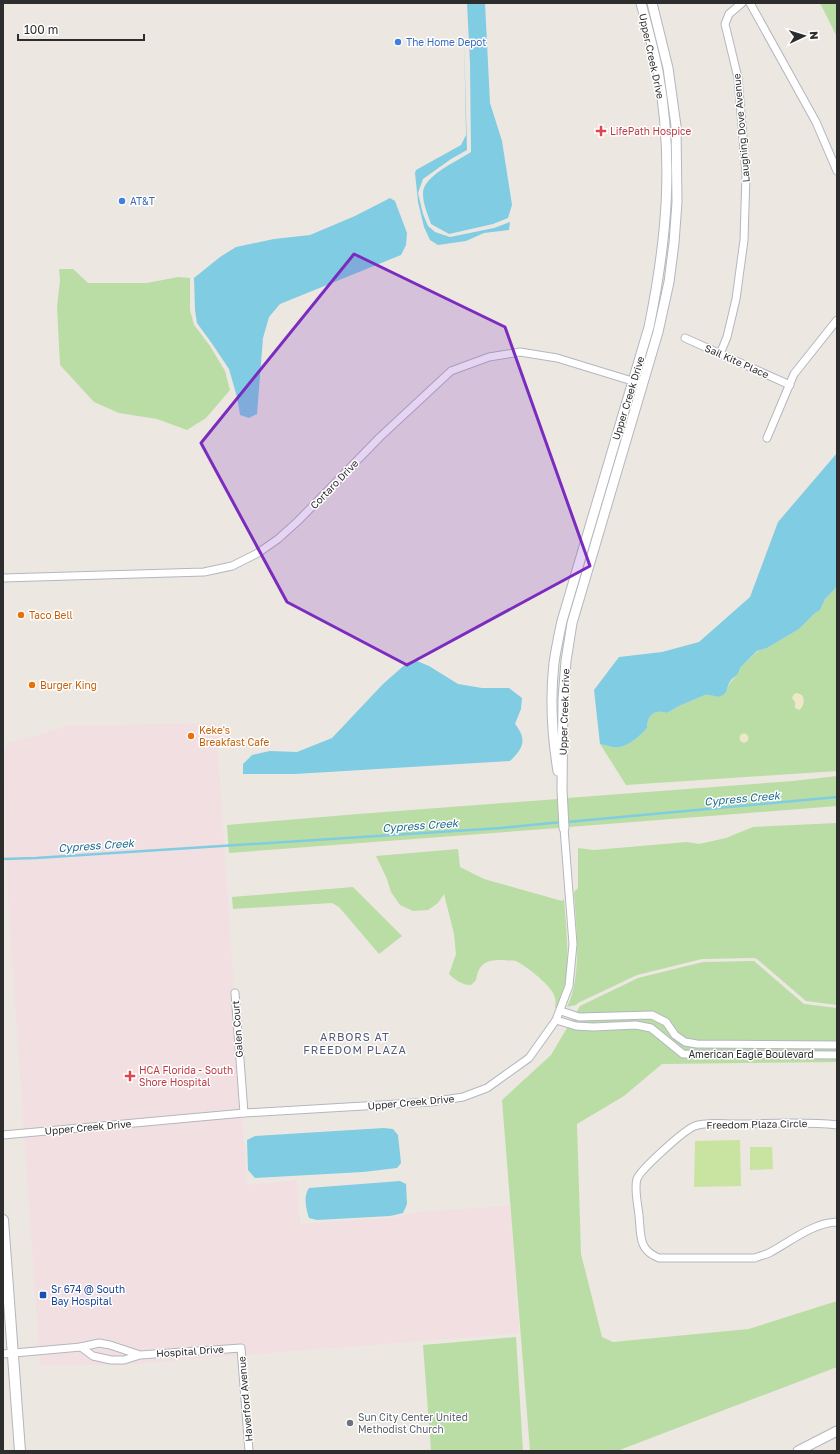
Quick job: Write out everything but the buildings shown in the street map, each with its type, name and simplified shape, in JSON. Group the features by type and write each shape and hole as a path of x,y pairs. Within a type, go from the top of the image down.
{"main road":[{"path":"3,1220 8,1353 20,1451"}],"street":[{"name":"Upper Creek Drive","path":"3,1135 244,1113 431,1102 463,1097 487,1088 529,1058 556,1020 561,1011 569,986 573,944 562,790 563,699 566,661 572,623 637,383 658,281 664,241 667,166 662,103 658,70 641,3"},
{"name":"Upper Creek Drive","path":"637,383 658,332 669,282 677,202 678,166 674,102 668,68 652,3"},
{"name":"Laughing Dove Avenue","path":"720,354 727,337 736,299 744,240 745,159 738,78 726,24 729,14 742,3"},
{"path":"750,3 816,122 837,171"},
{"path":"767,438 794,374 837,320"},
{"name":"Sail Kite Place","path":"685,338 790,385"},
{"name":"Cortaro Drive","path":"3,578 204,572 232,566 258,553 278,539 298,521 380,437 450,372 489,357 520,352 557,358 637,383"},
{"name":"Galen Court","path":"235,994 234,998 244,1113"},
{"name":"American Eagle Boulevard","path":"561,1011 579,1017 652,1015 666,1022 675,1035 685,1042 697,1044 837,1045"},
{"name":"American Eagle Boulevard","path":"556,1020 576,1026 593,1027 636,1025 650,1028 683,1054 837,1055"},
{"name":"Freedom Plaza Circle","path":"837,1125 823,1123 782,1123 710,1124 694,1126 682,1134 642,1170 637,1179 642,1242 649,1254 659,1258 754,1258 768,1254 789,1240 816,1227 837,1222"},
{"name":"Hospital Drive","path":"8,1353 80,1347 99,1343 140,1355"},
{"name":"Hospital Drive","path":"80,1347 93,1356 111,1360 124,1360 140,1355 240,1348"},
{"name":"Haverford Avenue","path":"240,1348 249,1451"},
{"path":"798,1451 837,1431"}],"highlighted area":[{"path":"354,254 505,327 590,566 407,665 287,602 201,443"}],"shaded area":[{"name":"HCA Florida - South Shore Hospital","path":"216,723 247,1185 297,1180 300,1224 391,1218 417,1212 510,1206 519,1333 119,1365 40,1365 9,916 3,754 8,742 39,735 65,726"}],"green space":[{"path":"820,3 837,3 837,37"},
{"path":"59,269 73,269 88,283 147,283 178,277 190,278 190,310 194,325 210,346 225,371 230,390 206,418 187,430 157,419 119,413 94,402 60,365 57,307 60,280"},
{"path":"837,584 837,771 626,785 600,744 615,748 624,746 635,740 647,728 648,720 652,714 659,712 667,713 705,695 723,695 729,684 740,671 740,668 758,651 767,648 799,629 820,610 825,599 835,589"},
{"path":"837,776 837,806 569,827 567,798 793,781"},
{"path":"558,799 559,828 229,853 227,825"},
{"path":"837,823 837,1005 806,1001 754,958 702,959 637,975 576,1005 567,1007 574,989 577,963 574,892 578,888 578,848 594,850 687,842 699,844 726,838 753,827"},
{"path":"458,849 460,867 484,879 562,901 564,899 567,963 565,984 557,1008 555,1008 556,1000 551,989 531,971 516,961 498,960 485,963 479,969 476,980 471,985 462,983 449,974 456,954 454,934 444,894 438,903 428,910 413,911 400,905 391,892 387,879 376,856"},
{"path":"353,887 402,936 379,954 339,907 332,903 233,909 232,897"},
{"path":"754,961 804,1004 837,1008 837,1062 662,1064 624,1096 577,1124 581,1254 602,1337 613,1342 749,1329 837,1301 837,1367 617,1451 530,1451 502,1100 551,1055 580,1006 638,978 703,962"},
{"path":"740,1140 741,1186 694,1187 695,1141"},
{"path":"750,1147 772,1147 773,1169 750,1170"},
{"path":"516,1337 523,1451 431,1451 423,1345"}],"sand":[{"path":"797,693 802,695 804,699 804,703 799,710 795,708 795,702 792,698 794,694"},
{"path":"744,733 749,738 744,743 739,738"}],"water":[{"path":"467,3 485,3 490,103 502,141 512,205 508,218 493,224 449,234 431,224 423,194 424,187 434,175 471,152 470,63"},
{"path":"464,33 467,150 451,159 423,179 418,193 423,214 428,226 435,232 450,237 494,228 510,222 509,230 484,233 466,241 438,245 430,240 424,227 418,202 415,173 416,170 461,145 466,135"},
{"path":"390,198 395,201 407,233 406,245 401,255 280,304 269,317 263,338 257,414 249,418 240,415 237,397 229,369 197,323 194,278 220,257 236,247 274,239 310,235 355,216"},
{"path":"837,453 837,584 835,589 825,599 820,610 799,629 767,648 757,651 740,668 739,672 729,683 723,695 717,697 705,695 667,713 659,712 652,714 648,720 647,728 635,740 624,746 615,748 600,744 594,690 619,657 662,652 699,642 750,597 778,522"},
{"path":"417,661 429,666 458,684 482,688 509,688 522,698 521,709 515,724 521,734 522,743 521,748 510,761 295,774 243,774 243,764 252,755 270,751 297,752 332,738 383,684 408,662"},
{"path":"384,1128 393,1129 398,1135 401,1163 397,1168 363,1172 255,1178 248,1170 247,1140 255,1136"},
{"path":"400,1181 406,1184 407,1204 403,1213 390,1216 317,1220 309,1218 306,1206 306,1195 309,1188"}],"waterway":[{"name":"Cypress Creek","path":"567,822 837,797"},
{"name":"Cypress Creek","path":"3,859 501,828 562,822"}],"place":[{"name":"The Home Depot","path":"398,42"},
{"name":"LifePath Hospice","path":"601,131"},
{"name":"AT&T","path":"122,201"},
{"name":"Taco Bell","path":"21,615"},
{"name":"Burger King","path":"32,685"},
{"name":"Keke's Breakfast Cafe","path":"191,736"},
{"name":"HCA Florida - South Shore Hospital","path":"130,1076"},
{"name":"Sr 674 @ South Bay Hospital","path":"43,1295"},
{"name":"Sun City Center United Methodist Church","path":"350,1423"}],"district":[{"name":"ARBORS AT FREEDOM PLAZA","path":"355,1042"}]}
